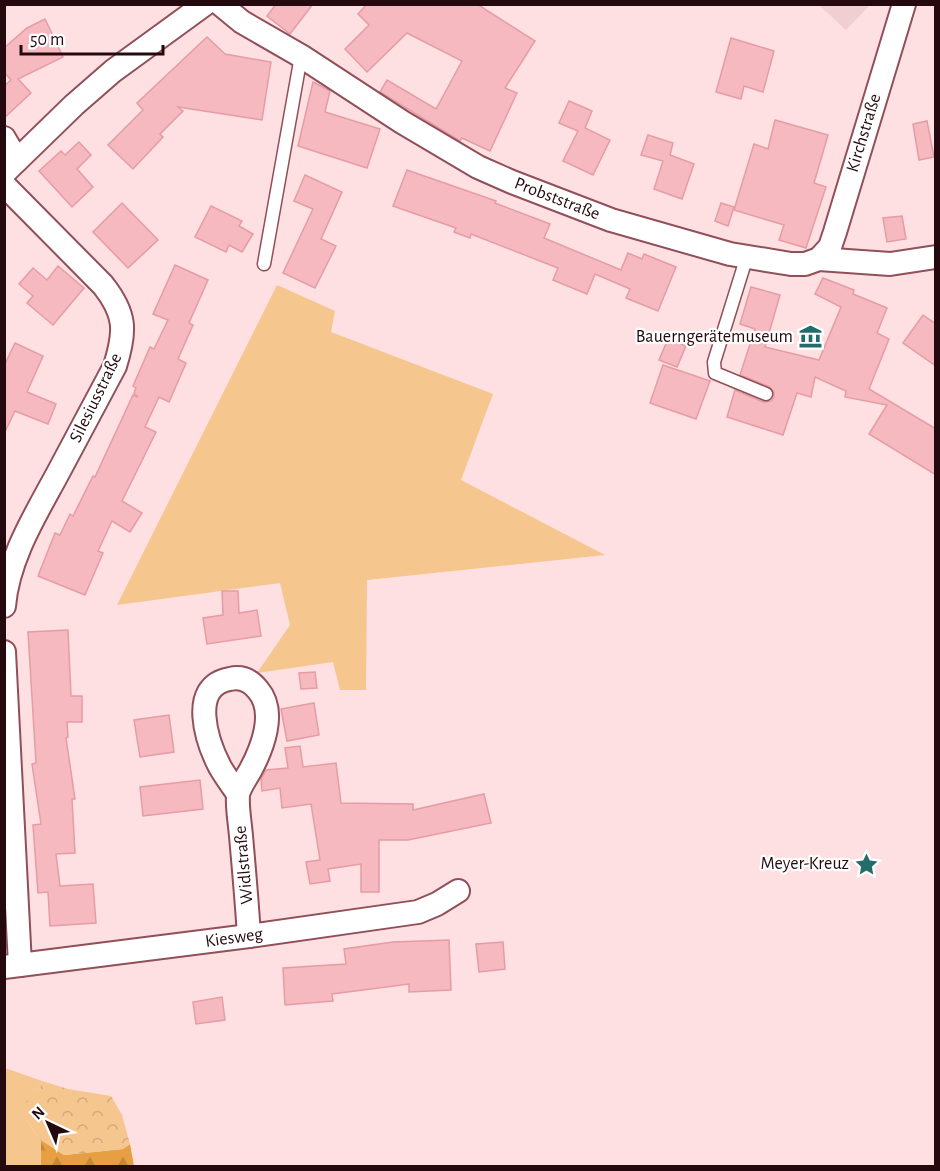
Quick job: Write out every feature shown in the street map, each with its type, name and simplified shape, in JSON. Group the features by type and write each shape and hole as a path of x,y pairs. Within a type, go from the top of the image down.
{"street":[{"path":"11,167 74,105 113,71 205,4"},
{"name":"Probststraße","path":"220,4 242,22 301,56 402,122 478,167 611,220 670,238 747,256 805,264 819,259 890,264 936,257"},
{"name":"Kirchstraße","path":"819,259 830,247 836,232 904,4"},
{"path":"4,138 11,167"},
{"name":"Silesiusstraße","path":"4,185 103,285 121,313 123,328 121,347 115,366 34,516 17,554 4,606"},
{"path":"4,652 12,966"},
{"name":"Widlstraße","path":"238,794 249,936"},
{"name":"Kiesweg","path":"12,966 418,912 458,891"}],"lane":[{"path":"264,264 301,56"},
{"path":"747,256 714,362 715,373 766,394"}],"shaded area":[{"path":"819,5 870,5 846,30"}],"green space":[{"path":"277,285 335,311 331,332 493,394 461,480 605,555 367,580 366,690 340,690 333,662 257,673 290,625 280,583 117,605"},
{"path":"5,1068 42,1081 41,1086 28,1094 26,1120 41,1140 41,1166 5,1166"},
{"path":"42,1081 68,1089 111,1096 122,1115 130,1144 123,1149 64,1155 41,1140 26,1120 26,1106 28,1094 41,1086"},
{"path":"41,1140 64,1155 123,1149 130,1144 134,1166 41,1166"}],"building":[{"path":"276,4 313,4 290,34 267,16"},
{"path":"367,4 477,4 535,41 505,88 517,93 490,151 462,138 460,141 380,92 387,80 436,109 462,61 407,33 367,72 345,49 369,25 358,14"},
{"path":"45,19 63,57 18,79 31,93 4,118 4,86 11,80 4,72 4,48 27,28"},
{"path":"207,37 225,54 271,62 262,120 178,107 183,111 160,134 163,137 133,169 108,145 143,110 137,103"},
{"path":"731,38 774,51 763,92 744,86 741,99 716,92"},
{"path":"313,82 330,91 325,112 380,129 367,168 298,146"},
{"path":"569,101 592,111 585,128 610,140 593,175 563,161 578,131 559,123"},
{"path":"775,120 828,135 814,183 826,187 806,248 779,240 784,225 734,210 754,144 768,149"},
{"path":"927,121 934,157 919,160 913,124"},
{"path":"648,135 673,143 670,155 694,164 682,199 654,189 663,161 641,155"},
{"path":"79,142 91,155 77,169 93,187 72,207 39,171 61,151 65,155"},
{"path":"407,170 496,201 495,203 550,224 544,238 621,270 628,253 642,259 644,254 676,267 658,311 626,298 630,289 595,274 587,294 553,280 558,268 471,234 470,238 454,232 456,228 393,206"},
{"path":"305,175 342,192 321,239 336,246 315,288 283,273 313,209 294,201"},
{"path":"122,203 158,240 128,268 93,232"},
{"path":"721,203 734,207 728,226 715,221"},
{"path":"211,206 242,221 239,226 253,234 242,252 229,245 226,252 195,237"},
{"path":"902,216 906,239 887,242 883,218"},
{"path":"175,265 208,280 189,323 193,325 178,359 186,363 169,402 159,397 145,427 156,432 122,501 142,513 130,532 112,521 98,551 103,553 85,595 38,576 55,533 60,535 70,514 73,516 93,476 95,477 133,395 138,397 134,393 136,388 133,386 150,347 154,349 168,320 153,314"},
{"path":"58,266 84,288 53,325 27,303 33,296 19,284 33,268 47,280"},
{"path":"823,278 854,290 853,294 887,308 877,333 889,339 869,389 936,429 936,475 869,434 887,405 845,397 846,391 815,377 811,397 797,393 783,435 727,417 735,390 763,402 771,401 774,397 774,392 770,387 740,375 755,329 740,324 751,287 780,295 765,347 819,360 841,307 815,294"},
{"path":"923,315 936,324 936,366 903,343"},
{"path":"668,339 686,346 677,367 659,360"},
{"path":"15,343 43,356 27,392 56,404 48,424 15,411 4,434 4,366"},
{"path":"663,365 710,381 696,419 650,403"},
{"path":"222,591 238,591 239,613 257,610 261,636 207,644 203,618 223,615"},
{"path":"68,630 71,696 82,696 82,722 67,722 68,737 66,738 75,799 72,799 75,853 56,854 60,886 93,884 96,923 50,926 48,892 38,893 33,825 41,824 32,764 36,763 28,632"},
{"path":"315,672 317,688 301,689 299,673"},
{"path":"314,703 319,735 287,741 281,709"},
{"path":"169,715 174,752 140,757 134,720"},
{"path":"300,746 303,767 336,763 341,803 413,804 413,810 484,794 491,823 408,840 379,840 379,892 361,892 361,864 328,869 330,881 310,884 306,862 320,860 311,804 282,808 280,788 262,791 261,780 266,770 288,768 285,748"},
{"path":"200,780 203,809 143,816 140,787"},
{"path":"449,940 451,990 409,992 409,984 332,994 333,1001 285,1005 283,968 346,964 344,949 393,942"},
{"path":"503,942 505,969 479,972 476,944"},
{"path":"222,997 225,1020 196,1024 193,1002"}],"place":[{"name":"Bauerngerätemuseum","path":"811,337"},
{"name":"Meyer-Kreuz","path":"867,864"}]}
